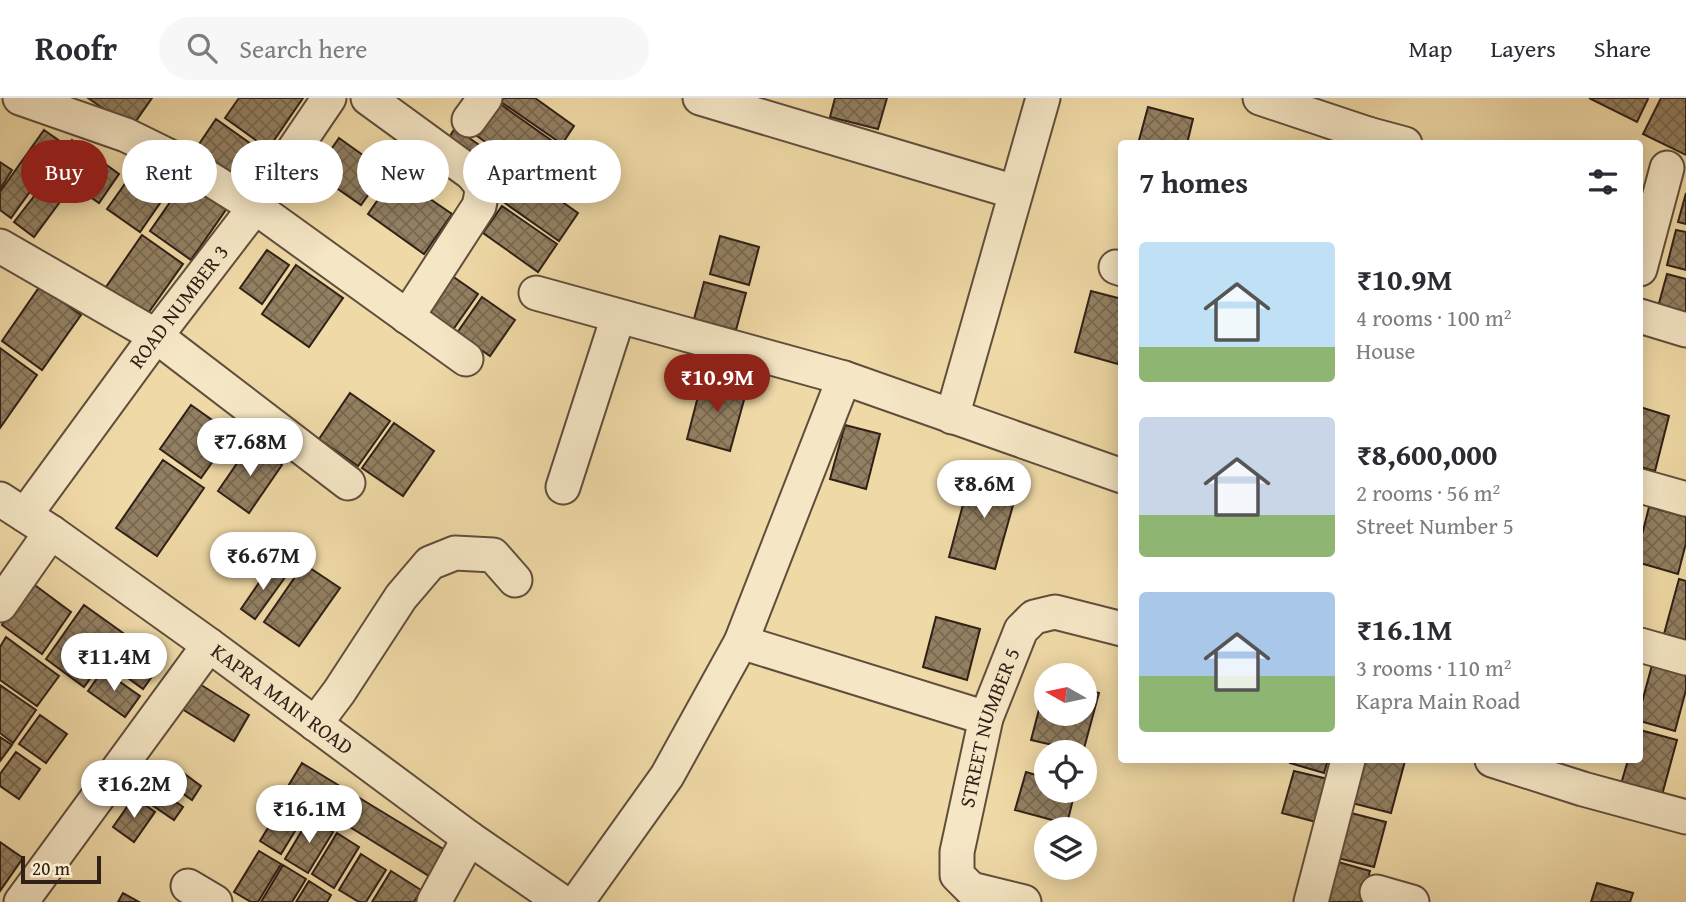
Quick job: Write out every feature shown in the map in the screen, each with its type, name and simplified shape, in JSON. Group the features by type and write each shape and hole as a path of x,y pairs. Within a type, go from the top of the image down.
{"street":[{"path":"20,98 126,135 189,166 255,207 466,359"},
{"name":"ROAD NUMBER 3","path":"0,605 25,515 156,336 255,207 329,98"},
{"path":"368,98 481,183 479,206 407,317"},
{"path":"700,98 1015,192"},
{"path":"952,417 1043,98"},
{"path":"1260,98 1367,139"},
{"path":"1643,244 1648,203 1667,168"},
{"path":"0,246 156,336 348,483"},
{"path":"536,293 844,378 1118,475"},
{"path":"563,487 618,317"},
{"path":"1643,317 1686,330"},
{"path":"577,902 667,776 741,642 844,378"},
{"path":"1643,487 1686,499"},
{"name":"KAPRA MAIN ROAD","path":"25,515 209,645 468,838 562,902"},
{"path":"315,724 401,597 430,563 455,554 493,555 515,580"},
{"name":"STREET NUMBER 5","path":"1024,902 971,889 957,875 957,852 986,718 1021,631 1034,617 1055,612 1118,628"},
{"path":"741,642 986,718"},
{"path":"21,902 209,645"},
{"path":"1643,646 1686,658"},
{"path":"1311,902 1347,763"},
{"path":"1508,763 1583,789 1686,817"},
{"path":"434,902 468,838"},
{"path":"1377,892 1412,902"}],"building":[{"path":"88,98 152,98 131,128"},
{"path":"239,98 303,98 274,140 256,140 225,118"},
{"path":"504,98 535,98 574,126 565,140 556,140 501,102"},
{"path":"835,98 887,98 878,129 830,117"},
{"path":"1589,98 1646,98 1648,99 1637,122"},
{"path":"1661,98 1686,98 1686,155 1643,134"},
{"path":"500,104 551,140 483,140 477,136"},
{"path":"1148,107 1193,119 1188,140 1139,140"},
{"path":"216,119 245,140 231,140 231,176 217,166 217,140 202,140"},
{"path":"455,128 472,140 463,140 463,157 449,147 448,140"},
{"path":"44,130 58,140 37,140"},
{"path":"343,141 357,151 357,202 343,192"},
{"path":"0,162 12,170 0,189"},
{"path":"21,162 22,203 11,218 0,210 0,192"},
{"path":"108,166 119,174 108,190"},
{"path":"122,188 122,203 160,203 140,232 107,209"},
{"path":"1686,193 1686,224 1678,222"},
{"path":"217,195 230,204 191,260 150,231 170,203 217,203"},
{"path":"29,203 59,203 34,237 14,222"},
{"path":"376,203 436,203 452,214 424,254 368,214"},
{"path":"505,203 564,203 578,213 559,241"},
{"path":"502,206 557,244 538,272 483,233"},
{"path":"1676,230 1686,232 1686,270 1667,265"},
{"path":"142,235 183,264 146,316 106,287"},
{"path":"720,236 759,247 749,285 710,274"},
{"path":"267,250 289,265 262,304 240,288"},
{"path":"296,265 343,298 309,347 262,314"},
{"path":"445,271 478,294 452,331 420,308"},
{"path":"1667,274 1686,279 1686,322 1656,314"},
{"path":"704,282 746,293 736,330 694,319"},
{"path":"40,286 81,315 42,370 2,341"},
{"path":"1091,291 1118,298 1118,364 1075,352"},
{"path":"482,297 515,320 490,356 457,333"},
{"path":"0,348 37,375 0,428"},
{"path":"703,377 747,389 730,451 687,439"},
{"path":"350,393 390,421 358,466 319,439"},
{"path":"191,405 232,434 201,478 160,449"},
{"path":"1643,408 1669,416 1655,471 1643,468"},
{"path":"394,423 434,451 403,496 362,468"},
{"path":"845,425 880,434 866,489 830,479"},
{"path":"251,443 282,465 249,513 218,491"},
{"path":"163,460 204,488 157,556 116,528"},
{"path":"972,471 1019,484 995,569 949,557"},
{"path":"1649,507 1686,517 1686,543 1678,574 1643,564 1643,531"},
{"path":"304,564 340,588 299,646 264,622"},
{"path":"271,565 286,576 255,619 241,609"},
{"path":"1679,579 1686,581 1686,640 1664,634"},
{"path":"32,583 71,612 42,654 2,625"},
{"path":"84,605 123,633 84,687 46,659"},
{"path":"936,617 980,629 967,680 923,667"},
{"path":"6,637 59,676 37,706 0,680 0,647"},
{"path":"128,637 163,661 143,689 109,664"},
{"path":"1652,665 1686,674 1686,690 1675,731 1643,722 1643,699"},
{"path":"103,670 140,696 125,717 88,691"},
{"path":"198,683 249,715 234,741 182,709"},
{"path":"0,685 36,710 13,743 0,733"},
{"path":"40,715 67,734 46,763 19,744"},
{"path":"1035,726 1090,726 1086,740 1031,740"},
{"path":"1643,731 1677,740 1662,795 1621,784 1627,763 1643,763"},
{"path":"0,737 12,745 0,761"},
{"path":"16,752 40,769 19,799 0,786 0,774"},
{"path":"302,763 445,850 429,876 287,788"},
{"path":"1290,763 1327,763 1324,773"},
{"path":"1363,763 1404,763 1391,813 1352,803"},
{"path":"178,769 201,786 192,800 168,783"},
{"path":"1294,771 1328,779 1316,822 1282,813"},
{"path":"1026,772 1034,774 1034,803 1072,803 1069,817 1041,817 1015,810"},
{"path":"162,792 183,807 174,820 152,805"},
{"path":"134,797 155,812 134,842 113,827"},
{"path":"285,800 306,813 281,854 260,841"},
{"path":"1351,813 1386,822 1374,867 1338,858"},
{"path":"310,817 333,832 308,873 285,859"},
{"path":"337,833 359,847 334,888 312,874"},
{"path":"0,842 23,858 0,891"},
{"path":"259,851 281,864 258,902 251,902 234,892"},
{"path":"361,854 386,870 366,902 359,902 339,890"},
{"path":"1338,862 1370,871 1361,902 1327,902"},
{"path":"283,865 306,879 292,902 261,902"},
{"path":"391,871 421,890 414,902 372,902"},
{"path":"309,881 331,895 327,902 296,902"},
{"path":"1597,883 1633,893 1630,902 1591,902"},
{"path":"123,893 139,902 118,902"}]}
